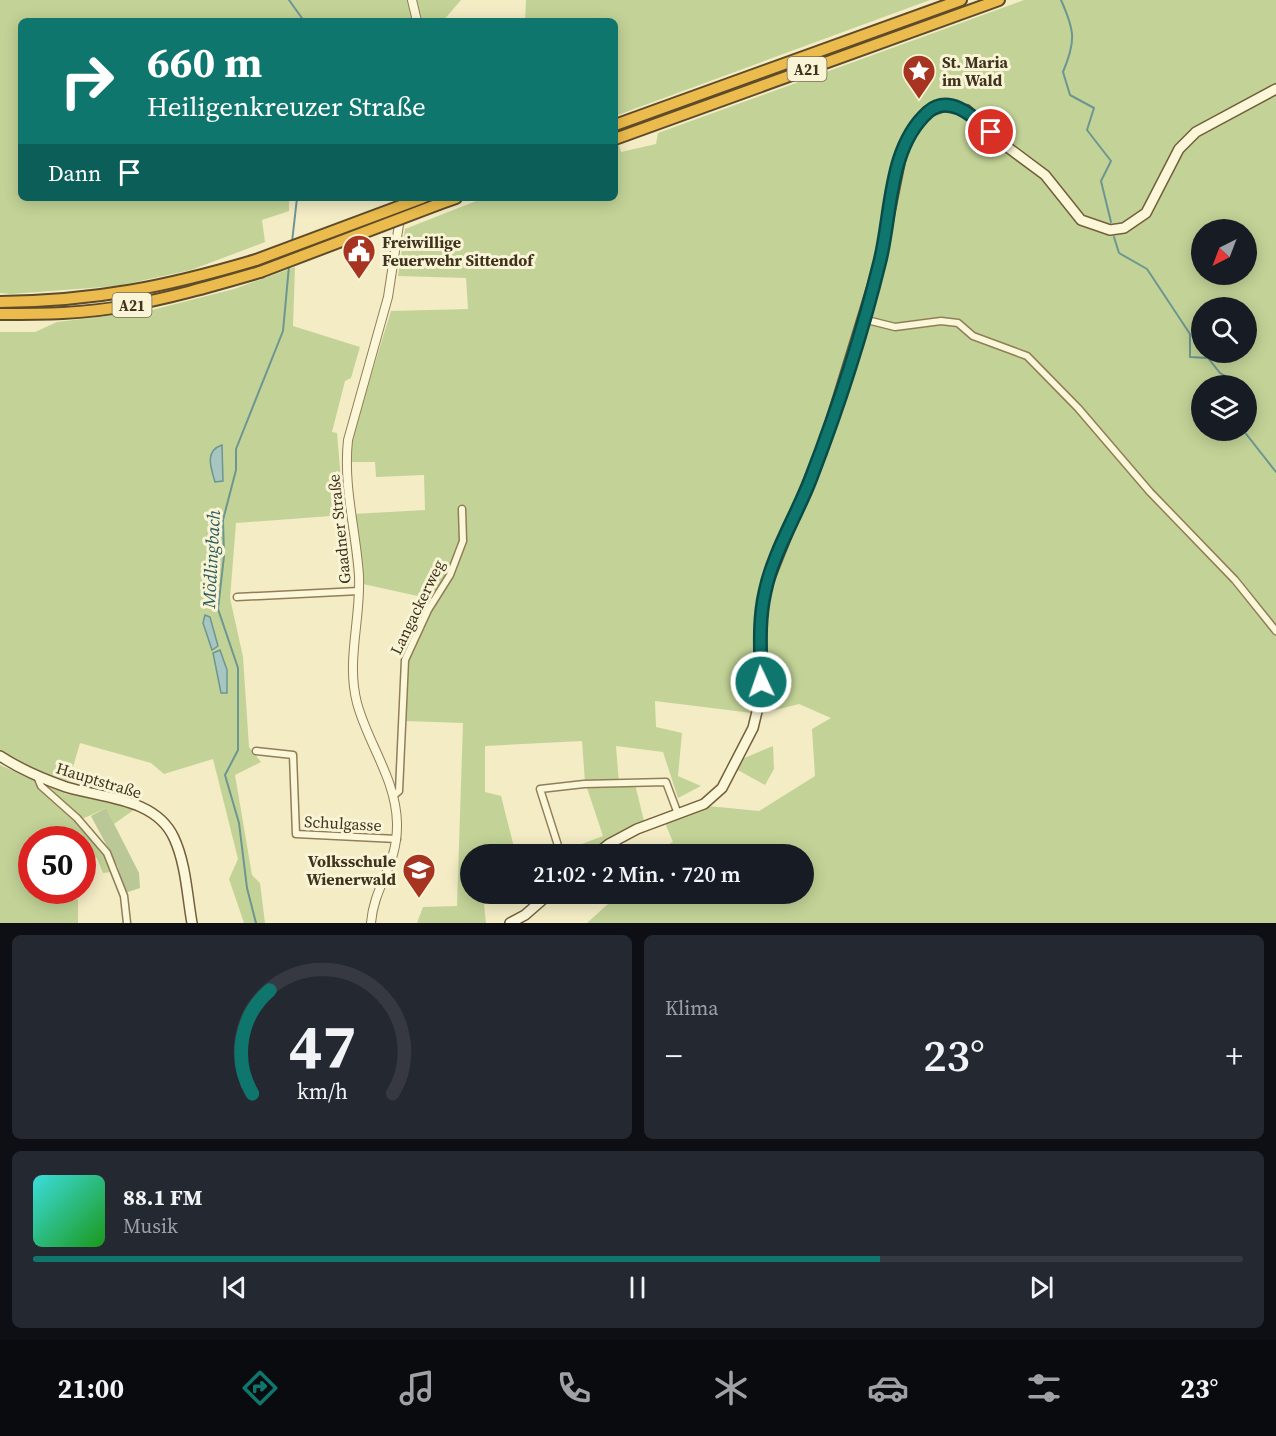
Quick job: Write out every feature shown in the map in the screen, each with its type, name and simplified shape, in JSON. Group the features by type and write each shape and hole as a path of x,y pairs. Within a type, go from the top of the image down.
{"highway":[{"name":"A21","path":"618,124 961,0"},
{"name":"A21","path":"618,138 999,0"},
{"name":"A21","path":"0,302 61,301 123,294 187,280 256,260 414,201"},
{"name":"A21","path":"0,315 60,314 123,307 192,292 260,272 448,201"}],"main road":[{"path":"611,844 622,836 704,804 722,788 753,728 761,695 759,647 765,590 825,440 880,261 902,152 913,129 930,111 945,106 967,110 1002,143 1045,175 1081,220 1110,230 1124,228 1146,213 1179,149 1196,132 1276,89"},
{"name":"Hauptstraße","path":"0,756 38,776 68,787 142,807 164,824 174,837 182,865 192,923"},
{"path":"510,923 525,915 538,904"}],"street":[{"path":"412,0 416,18"},
{"name":"Gaadner Straße","path":"371,923 375,898 394,859 397,839 396,794 357,705 352,677 359,591 347,491 348,440 388,297 403,201"},
{"path":"863,319 895,327 941,321 958,323 973,336 1027,356 1078,408 1150,492 1235,580 1276,631"},
{"name":"Langackerweg","path":"396,794 405,660 428,610 450,575 463,541 462,508"},
{"path":"237,597 359,591"},
{"name":"Schulgasse","path":"256,751 293,755 296,834 397,839"},
{"path":"38,776 41,786 77,818 107,853 124,896 127,923"},
{"path":"558,844 540,789 584,784 666,782 678,814"}],"green space":[{"path":"0,0 461,0 446,18 18,18 18,201 289,201 289,211 262,220 265,242 191,270 117,286 0,293"},
{"path":"526,0 930,0 618,115 618,18 525,18"},
{"path":"1024,0 1276,0 1276,923 587,923 608,904 814,904 814,844 669,844 673,842 665,823 708,806 759,811 815,776 812,729 831,718 799,704 760,714 655,701 656,727 682,733 678,776 701,786 678,798 663,752 616,746 619,784 635,784 644,821 603,844 582,844 603,836 585,782 582,741 485,746 485,792 501,796 513,844 460,844 460,904 484,904 486,923 417,923 423,907 457,906 463,723 405,721 404,678 407,662 436,600 363,584 353,514 425,510 424,475 376,477 375,462 350,462 352,437 391,311 468,309 466,278 398,276 405,229 476,201 618,201 619,145 621,152 656,144 658,133"},
{"path":"295,267 293,326 360,347 351,378 345,381 332,432 337,433 344,515 236,523 230,598 243,657 249,747 261,762 235,775 252,875 260,883 265,923 244,923 229,879 238,859 213,759 164,774 151,763 80,743 69,781 37,772 0,752 0,332 35,332 57,322 148,311 234,289"},
{"path":"773,746 774,769 765,785 736,769 742,759"},
{"path":"0,765 66,794 111,801 135,809 114,824 106,808 78,821 83,826 18,826 18,904 78,904 78,923 0,923"},
{"path":"106,808 139,873 140,888 125,893 118,867 91,816"},
{"path":"96,841 113,872 103,873 97,858"}],"water":[{"path":"222,445 223,481 215,482 210,460 213,451"},
{"path":"205,615 210,617 218,646 212,650 203,623"},
{"path":"220,650 227,670 227,693 221,693 213,653"}],"waterway":[{"name":"Mödlingbach","path":"289,0 302,18"},
{"path":"1061,0 1069,20 1072,36 1072,44 1063,72 1070,95 1094,108 1087,130 1111,161 1101,181 1111,222"},
{"name":"Mödlingbach","path":"292,242 297,201"},
{"path":"1114,237 1119,253 1147,269 1190,334 1190,357 1208,358 1223,375"},
{"name":"Mödlingbach","path":"256,923 247,888 239,823 225,775 238,750 238,668 218,609 224,556 223,520 236,470 236,449 283,331 289,266"},
{"path":"1252,441 1276,472"}],"place":[{"name":"St. Maria im Wald","path":"919,100"},
{"name":"Freiwillige Feuerwehr Sittendof","path":"359,280"},
{"name":"Volksschule Wienerwald","path":"419,899"}],"route":[{"path":"761,682 760,618 765,590 825,440 863,319 880,261 891,194 902,152 913,129 930,111 945,106 967,110 991,132"}]}
